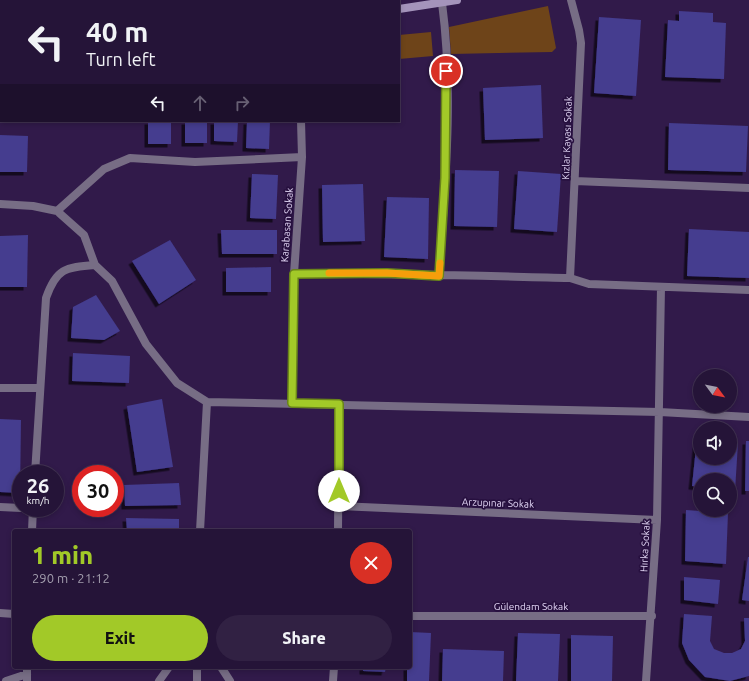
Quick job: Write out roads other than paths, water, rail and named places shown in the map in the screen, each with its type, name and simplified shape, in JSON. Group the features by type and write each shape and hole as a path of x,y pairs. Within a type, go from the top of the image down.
{"main road":[{"path":"400,9 457,0"}],"street":[{"name":"Kızlar Kayası Sokak","path":"570,278 581,43 572,0"},
{"path":"439,276 445,178 447,87 445,23 442,3"},
{"name":"Karabasan Sokak","path":"292,403 294,274 302,157 301,122"},
{"path":"57,211 104,169 130,158 195,162 302,157"},
{"path":"575,181 749,188"},
{"path":"0,204 32,206 57,211 84,235 94,265 112,281 146,344 177,383 207,402 660,412 749,417"},
{"path":"35,465 39,388 46,298 52,280 70,266 94,265"},
{"path":"294,274 387,273 439,276 570,278 589,284 749,290"},
{"name":"Hırka Sokak","path":"646,681 652,616 657,520 661,287"},
{"path":"0,388 39,388"},
{"path":"200,529 207,402"},
{"path":"338,529 339,404"},
{"name":"Arzupınar Sokak","path":"339,506 657,520"},
{"path":"0,507 12,508"},
{"path":"32,529 33,517"},
{"path":"0,613 12,614"},
{"name":"Gülendam Sokak","path":"412,616 652,616"},
{"path":"159,681 168,669"},
{"path":"197,669 197,681"},
{"path":"222,669 230,681"},
{"path":"333,681 334,669"},
{"path":"6,681 27,674"}]}
